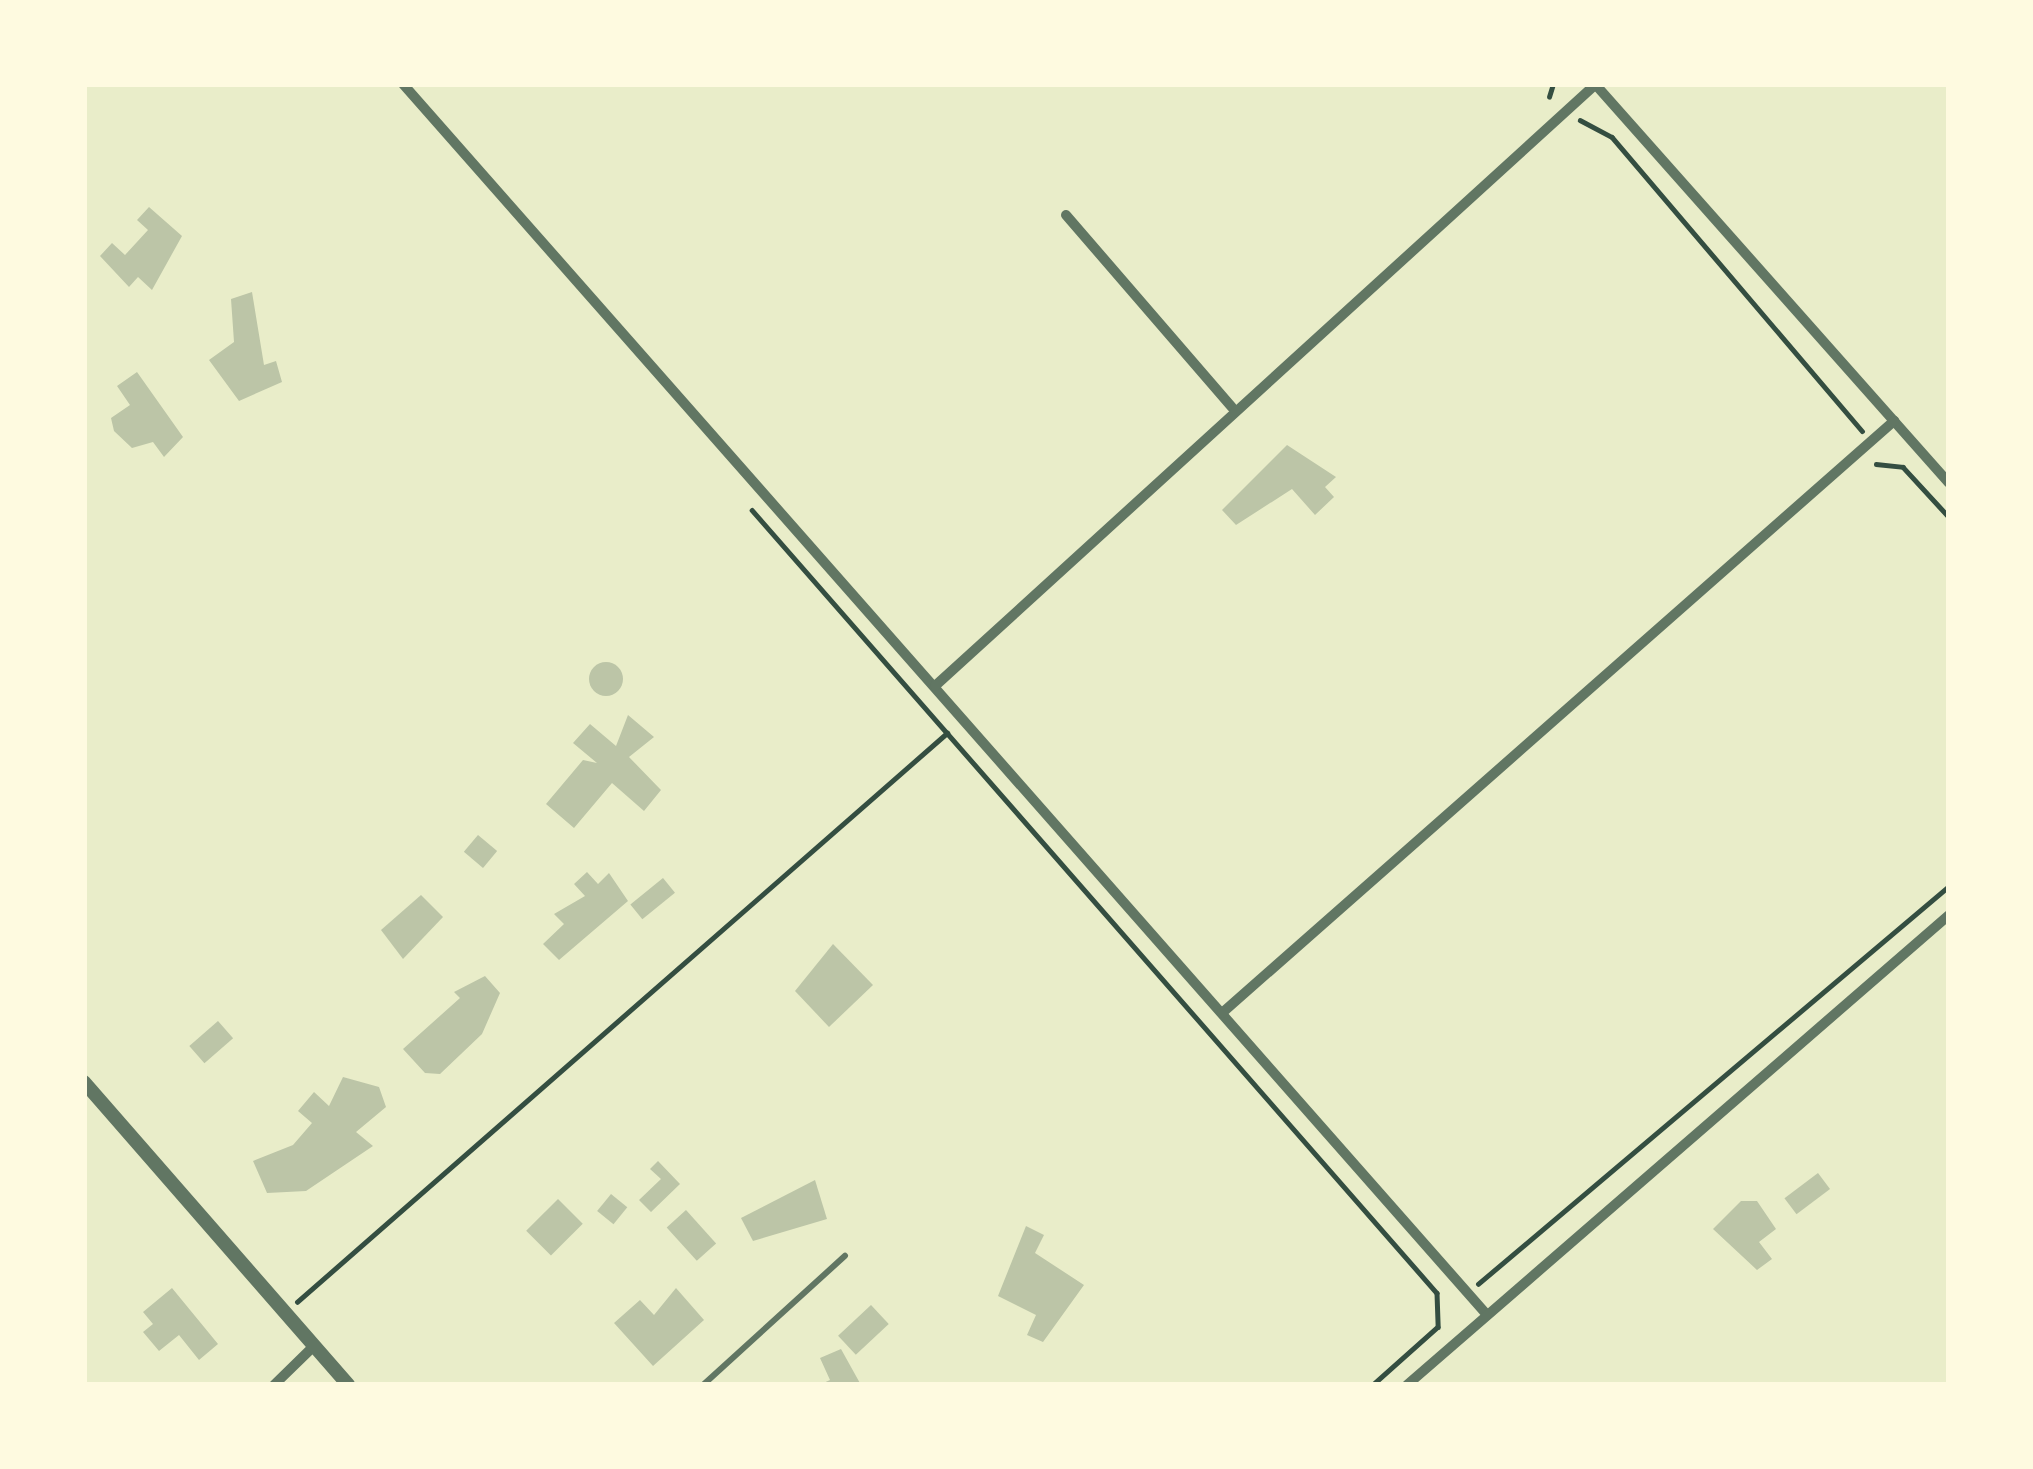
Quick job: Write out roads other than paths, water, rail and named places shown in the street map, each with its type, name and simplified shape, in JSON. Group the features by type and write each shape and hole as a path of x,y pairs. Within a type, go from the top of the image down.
{"street":[{"path":"403,84 1487,1316"},
{"path":"935,686 1094,548 1232,407 1595,84 1949,483"},
{"path":"1066,215 1232,407"},
{"path":"1222,1013 1894,421"},
{"path":"1407,1385 1949,915"},
{"path":"84,1082 348,1385"},
{"path":"274,1385 314,1346"}],"lane":[{"path":"703,1385 845,1256"}]}
